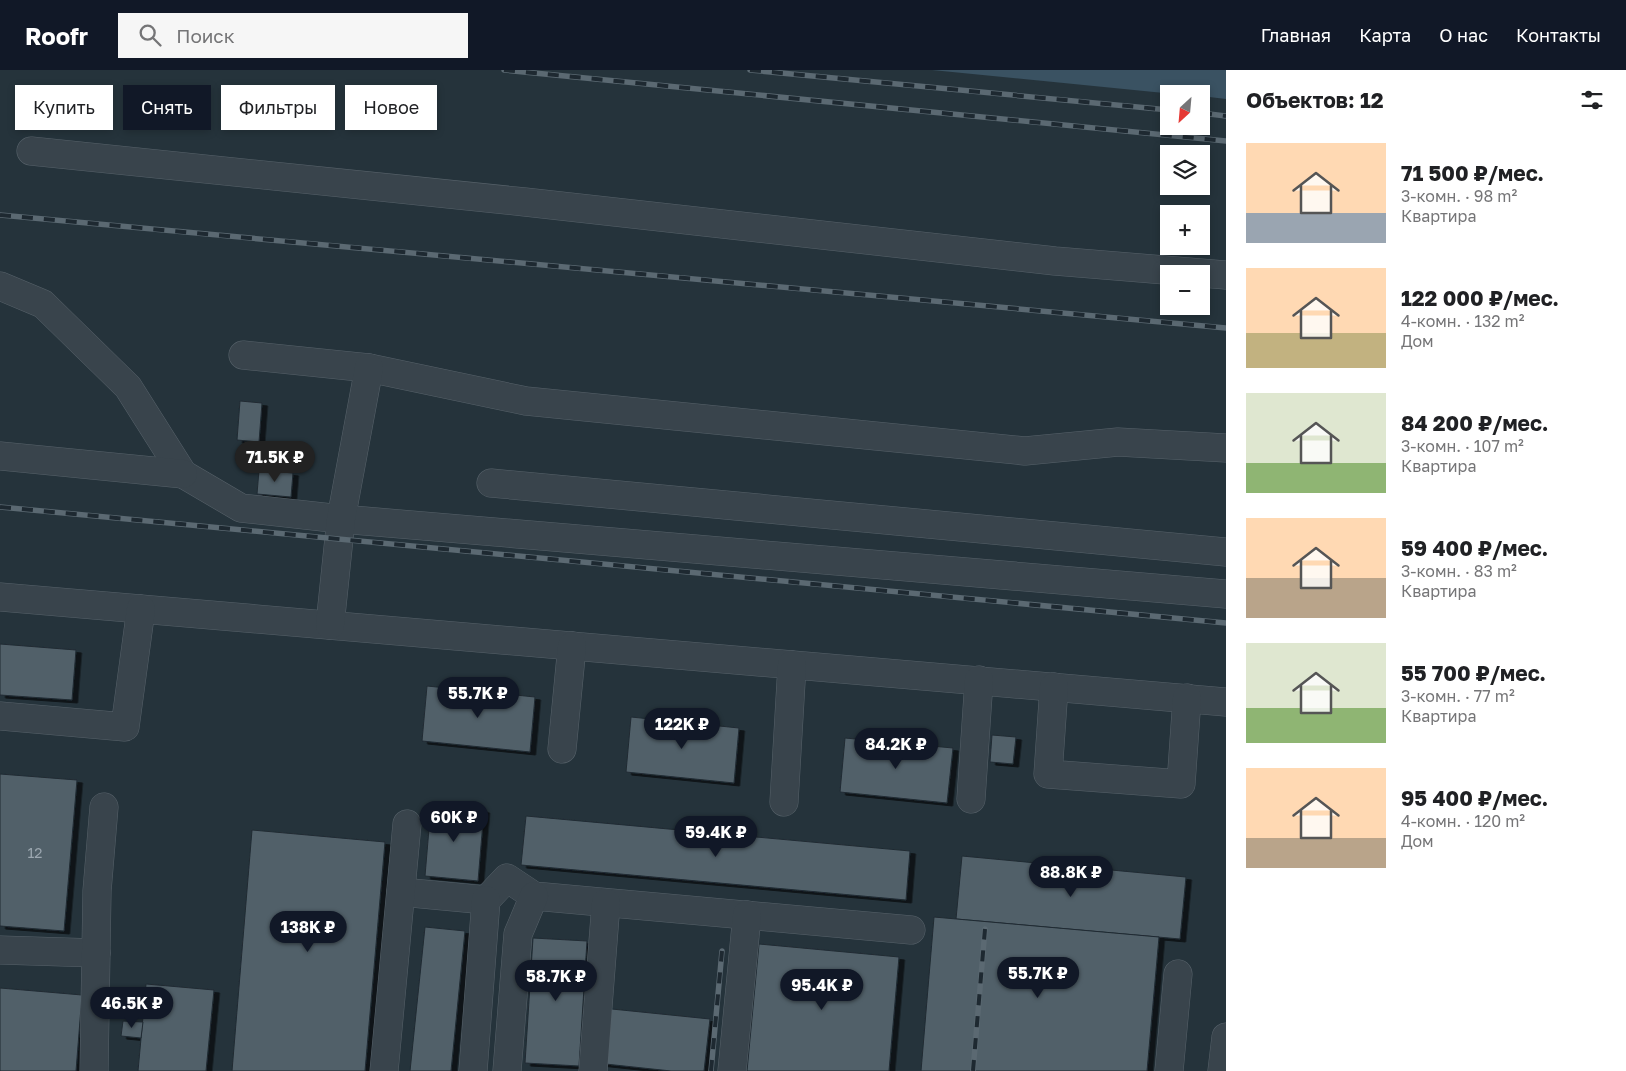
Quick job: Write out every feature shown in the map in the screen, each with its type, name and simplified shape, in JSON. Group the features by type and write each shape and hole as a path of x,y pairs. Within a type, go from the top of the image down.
{"lane":[{"path":"31,150 525,202 1045,260 1226,274"},
{"path":"0,286 42,304 128,387 183,474"},
{"path":"243,355 369,368 526,401 1025,451 1118,442 1226,448"},
{"path":"330,625 341,519 369,368"},
{"path":"0,456 183,474 240,508 341,519 1226,594"},
{"path":"491,483 1226,552"},
{"path":"0,597 1226,702"},
{"path":"0,716 125,727 141,609"},
{"path":"562,749 572,646"},
{"path":"784,802 792,665"},
{"path":"971,799 979,680"},
{"path":"1054,687 1048,774 1181,784 1187,698"},
{"path":"94,1071 97,891 104,808"},
{"path":"384,1071 407,824"},
{"path":"472,1071 486,900 507,878 534,896 912,930"},
{"path":"401,892 486,900"},
{"path":"507,1071 518,934 534,896"},
{"path":"593,1071 606,903"},
{"path":"732,1071 747,915"},
{"path":"0,950 96,953"},
{"path":"1169,1071 1178,974"},
{"path":"1222,1071 1226,1037"}],"water":[{"path":"932,70 1226,70 1226,99 1210,97 1210,85 1160,85 1160,93"}],"building":[{"path":"240,401 262,403 259,442 237,440"},
{"path":"259,470 293,473 291,497 257,494"},
{"path":"0,644 76,650 72,700 0,695"},
{"path":"427,686 535,697 530,752 422,741"},
{"path":"631,717 739,728 734,783 626,772"},
{"path":"992,735 1016,737 1013,764 990,762"},
{"path":"845,738 953,748 947,803 840,792"},
{"path":"0,774 77,780 64,931 0,926"},
{"path":"431,805 484,810 478,881 425,876"},
{"path":"526,816 910,851 906,900 521,865"},
{"path":"252,830 385,842 365,1071 232,1071"},
{"path":"962,856 1186,877 1180,939 956,919"},
{"path":"934,917 1159,937 1147,1071 921,1071"},
{"path":"425,927 465,931 451,1071 410,1071"},
{"path":"533,938 587,941 579,1066 525,1063"},
{"path":"759,944 899,957 889,1071 747,1071"},
{"path":"146,984 214,990 206,1071 138,1071"},
{"path":"0,988 82,995 76,1071 0,1071"},
{"path":"602,1008 710,1019 704,1071 671,1071 596,1063"},
{"path":"123,1021 143,1022 141,1038 121,1036"}],"railway":[{"path":"504,70 1226,141"},
{"path":"750,70 1160,109"},
{"path":"1210,114 1226,116"},
{"path":"0,215 1226,328"},
{"path":"0,507 1226,623"},
{"path":"973,1071 985,929"},
{"path":"711,1071 722,951"}]}
